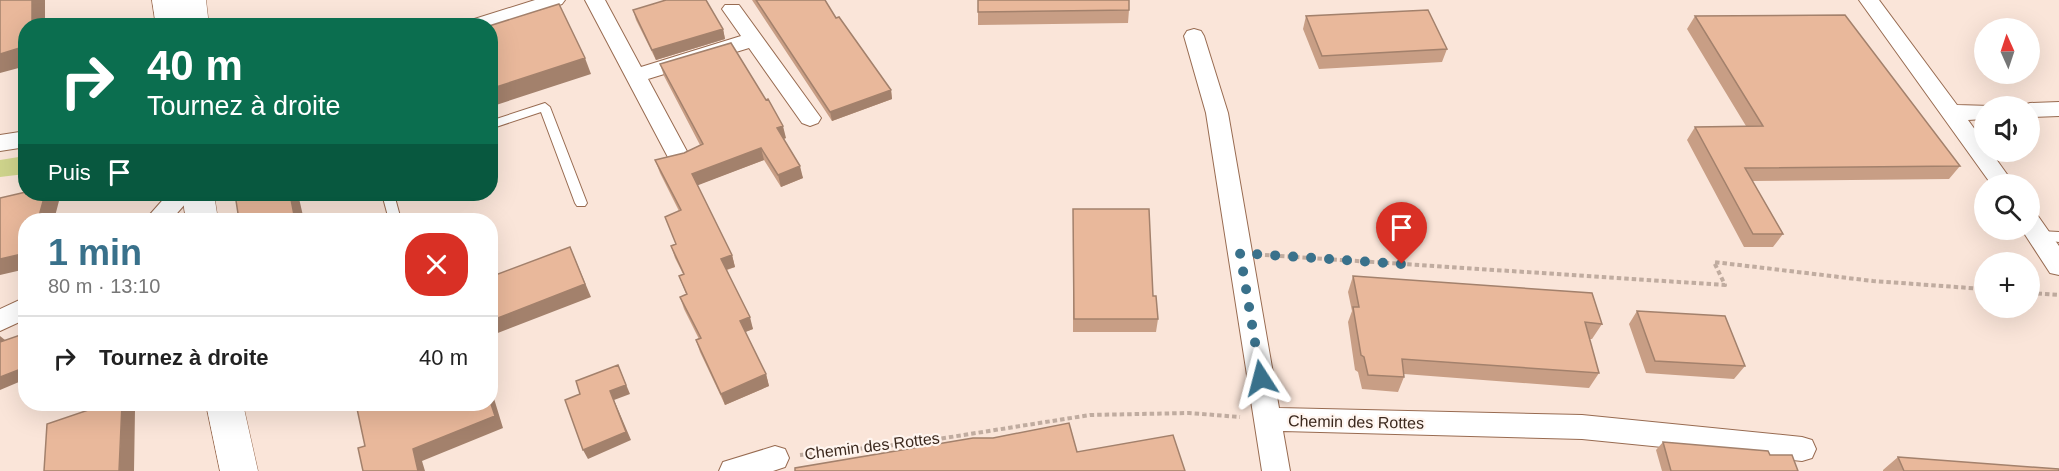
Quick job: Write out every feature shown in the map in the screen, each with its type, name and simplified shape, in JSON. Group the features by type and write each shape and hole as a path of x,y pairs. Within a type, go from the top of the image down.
{"main road":[{"path":"166,0 169,18"},
{"path":"192,0 194,18"},
{"path":"226,411 234,461"}],"street":[{"path":"498,19 555,0"},
{"path":"595,0 679,157"},
{"path":"1869,0 1996,174"},
{"path":"732,9 810,118"},
{"path":"1194,36 1217,113 1276,471"},
{"path":"635,76 755,39"},
{"path":"2040,110 2059,109"},
{"path":"1951,113 1974,112"},
{"path":"0,143 18,140"},
{"path":"164,213 175,201"},
{"path":"2043,232 2059,266"},
{"path":"0,321 18,311"},
{"name":"Chemin des Rottes","path":"1268,419 1582,427 1802,449"},
{"path":"733,471 775,458"}],"lane":[{"path":"498,122 545,106 581,203"}],"path":[{"path":"1240,253 1725,285 1714,262 1873,281 1974,289"},
{"path":"2040,294 2059,295"},
{"name":"Chemin des Rottes","path":"775,458 913,443 1090,415 1189,413 1268,419"}],"green space":[{"path":"18,157 18,175 0,177 0,160"}],"building":[{"path":"0,0 32,0 32,18 18,18 18,48 0,54"},
{"path":"666,0 706,0 723,29 652,50 633,10"},
{"path":"756,0 825,0 891,90 830,112"},
{"path":"978,0 1129,0 1129,10 978,12"},
{"path":"559,4 585,58 498,86 498,23"},
{"path":"1428,10 1447,49 1322,56 1306,16"},
{"path":"1845,15 1960,166 1745,168 1783,234 1753,234 1695,127 1763,126 1695,16"},
{"path":"731,43 766,100 768,99 783,126 777,128 800,166 778,175 761,148 692,174 732,255 721,259 750,317 740,321 766,374 721,394 696,340 701,338 680,297 687,294 679,276 684,274 671,246 676,244 665,217 681,210 655,160 684,153 703,144 660,64"},
{"path":"18,194 18,201 43,201 40,213 18,213 18,255 0,259 0,198"},
{"path":"236,201 291,201 294,213 238,213"},
{"path":"1073,209 1149,209 1153,296 1156,296 1158,319 1074,319"},
{"path":"570,247 585,284 498,318 498,274"},
{"path":"1353,276 1592,293 1602,324 1585,322 1599,373 1402,359 1404,377 1368,375 1364,357 1361,355 1353,307 1359,307"},
{"path":"1637,311 1725,316 1745,366 1655,361"},
{"path":"18,336 18,370 0,377 0,342"},
{"path":"618,365 626,385 610,391 626,432 583,450 565,400 580,394 576,381"},
{"path":"85,411 122,411 119,471 44,471 47,424"},
{"path":"358,411 493,411 495,416 413,449 418,471 363,471 358,448 365,446"},
{"path":"1069,423 1077,452 1173,435 1185,471 795,471 795,468 973,438 993,438"},
{"path":"1663,442 1768,451 1770,455 1792,455 1798,471 1671,471"},
{"path":"1898,457 2059,469 2059,471 1904,471"}],"route":[{"path":"1261,378 1240,253 1402,264"}]}
